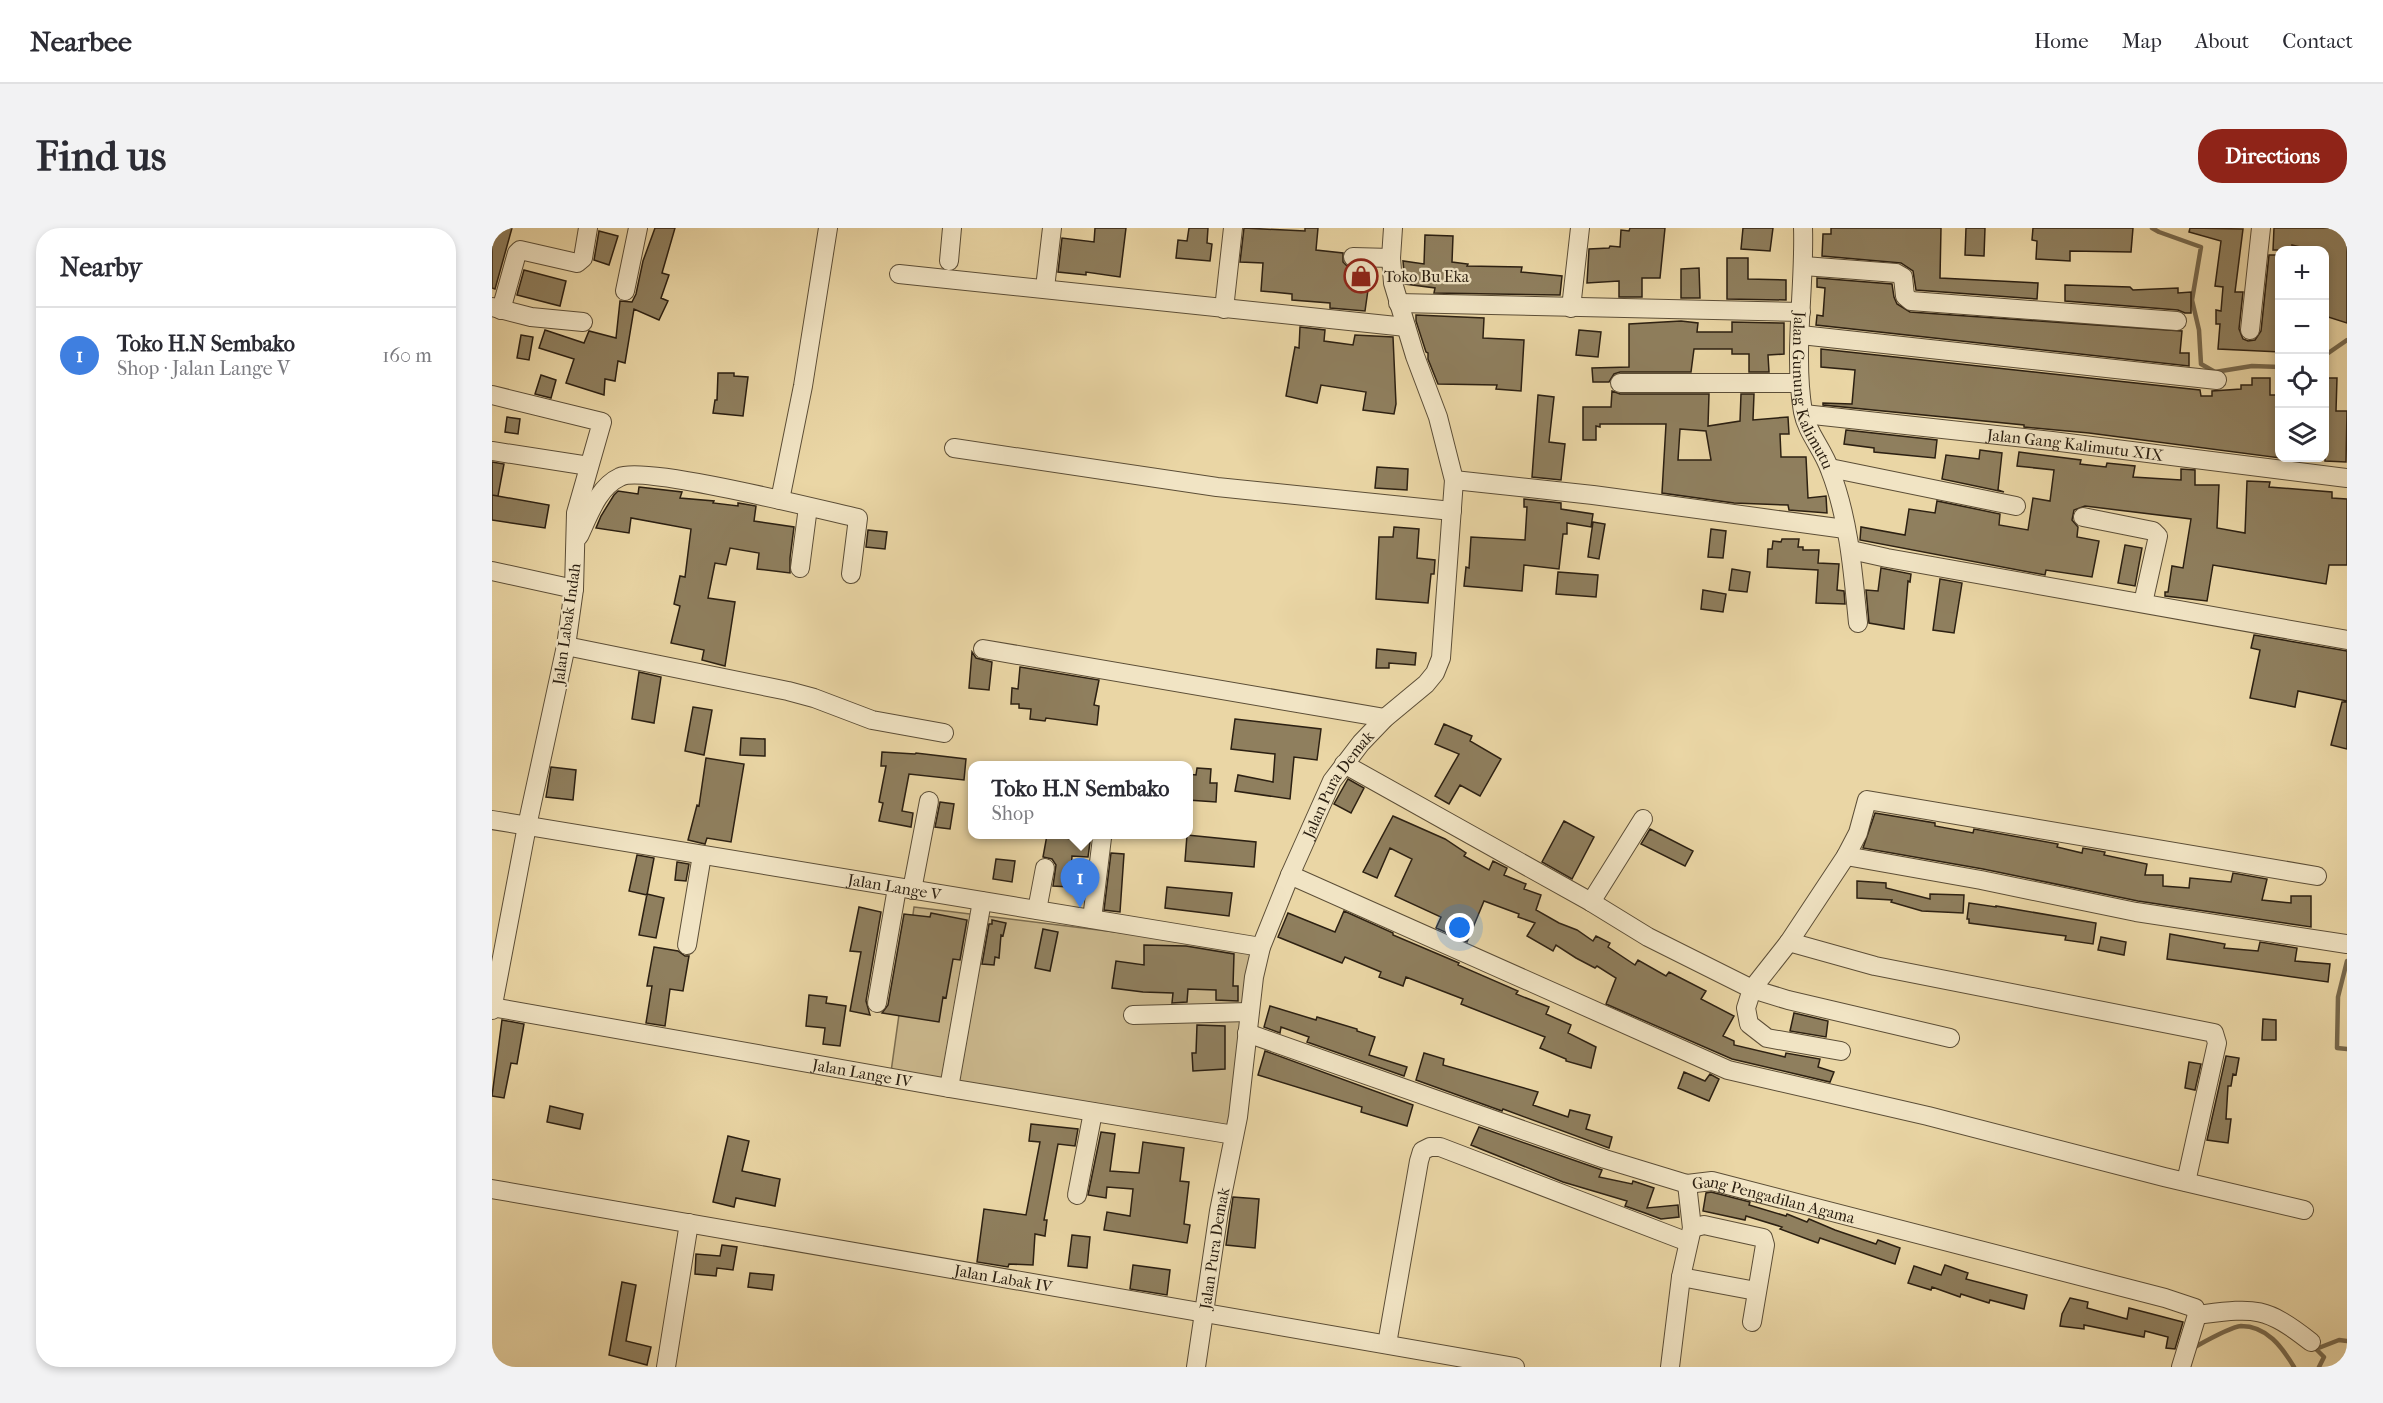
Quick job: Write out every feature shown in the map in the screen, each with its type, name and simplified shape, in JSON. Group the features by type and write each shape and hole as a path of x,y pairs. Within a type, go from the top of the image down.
{"street":[{"path":"583,322 531,317 497,309 517,252 520,250 578,263 583,258 588,228"},
{"path":"625,291 638,228"},
{"path":"780,500 803,386 828,228"},
{"path":"949,261 952,228"},
{"path":"1045,288 1053,228"},
{"path":"1224,309 1233,228"},
{"name":"Jalan Pura Demak","path":"1196,1367 1219,1211 1234,1135 1254,977 1261,948 1332,781 1385,718 1426,684 1435,673 1441,658 1455,480 1438,417 1393,283 1390,258 1393,228"},
{"path":"1571,308 1580,228"},
{"name":"Jalan Gunung Kalimutu","path":"1803,228 1804,266 1799,383 1808,427 1830,468 1851,550 1858,623"},
{"path":"2250,330 2261,228"},
{"path":"1353,257 1390,258"},
{"path":"1804,266 1896,273 1903,277 1905,296 1911,301 2176,321"},
{"path":"899,274 1406,327"},
{"path":"1398,303 1801,312"},
{"path":"1801,334 2217,380"},
{"path":"1620,383 1799,383"},
{"name":"Jalan Labak Indah","path":"492,395 602,422 576,513 574,589 566,646 527,826 492,1008"},
{"name":"Jalan Gang Kalimutu XIX","path":"1804,414 2052,441 2347,478"},
{"path":"954,448 1217,487 1452,511"},
{"path":"492,451 589,466"},
{"path":"1830,468 2016,506"},
{"path":"576,540 602,492 612,482 627,475 661,477 858,518 851,574"},
{"path":"1455,480 1593,495 1845,529"},
{"path":"800,568 808,507"},
{"path":"2083,517 2153,531 2158,536 2143,603"},
{"path":"1851,550 2347,640"},
{"path":"492,572 574,589"},
{"path":"566,646 788,691 814,698 872,720 944,733"},
{"path":"983,649 1385,718"},
{"path":"1344,764 1648,937 1752,989 1788,1000 1950,1038"},
{"path":"1841,1051 1767,1038 1749,1024 1746,1008 1752,989 1789,942 1846,856 1858,833 1867,800 2317,876"},
{"path":"877,1003 929,801"},
{"path":"1591,903 1643,819"},
{"name":"Jalan Lange V","path":"492,820 1261,948"},
{"path":"1092,920 1102,839"},
{"path":"687,945 702,855"},
{"path":"1846,856 1980,880 2136,912 2347,944"},
{"path":"1037,910 1045,868"},
{"path":"1290,876 1728,1070 1928,1116 2304,1210"},
{"path":"949,1088 982,902"},
{"path":"1789,942 1875,966 2211,1031 2217,1043 2186,1182"},
{"name":"Jalan Lange IV","path":"492,1008 1234,1135"},
{"path":"1133,1015 1249,1012"},
{"name":"Gang Pengadilan Agama","path":"1247,1033 1583,1152 1687,1184 1712,1181 1848,1215 2165,1298 2195,1308 2197,1315"},
{"path":"1077,1195 1093,1112"},
{"path":"1387,1344 1419,1161 1422,1151 1430,1147 1440,1147 1690,1235"},
{"path":"1670,1367 1681,1277 1690,1235 1687,1184"},
{"name":"Jalan Labak IV","path":"492,1189 1515,1367"},
{"path":"666,1367 689,1223"},
{"path":"1690,1235 1704,1225 1763,1238 1765,1245 1752,1322"},
{"path":"1681,1277 1756,1291"},
{"path":"2181,1367 2197,1315 2252,1310 2274,1316 2311,1342"}],"shaded area":[{"path":"914,907 1252,949 1232,1128 891,1072"}],"building":[{"path":"492,228 512,228 495,289 492,288"},
{"path":"655,228 675,228 662,273 669,275 661,298 668,301 659,320 634,309 625,363 618,361 615,381 605,379 604,395 566,383 574,359 539,348 545,330 584,343 589,331 616,338 620,301 632,302 636,294 643,261"},
{"path":"1095,228 1126,228 1120,277 1086,272 1086,275 1058,272 1062,238 1094,242"},
{"path":"1189,228 1208,228 1207,243 1212,244 1210,261 1176,258 1178,240 1187,241"},
{"path":"1244,228 1305,231 1305,228 1318,228 1316,250 1343,253 1343,262 1348,267 1371,269 1365,311 1330,308 1330,303 1292,300 1292,294 1261,291 1263,263 1240,262"},
{"path":"1630,228 1665,228 1660,278 1642,278 1642,297 1619,297 1619,281 1587,283 1589,249 1620,247 1621,230 1629,231"},
{"path":"1743,228 1773,228 1770,251 1741,249"},
{"path":"1831,228 1941,228 1940,278 2038,283 2037,299 1916,290 1913,271 1901,263 1822,256 1823,234 1831,234"},
{"path":"1966,228 1985,228 1984,256 1965,255"},
{"path":"2033,228 2133,228 2131,252 2070,251 2070,261 2036,259 2037,241 2032,240"},
{"path":"2190,228 2243,229 2235,292 2243,292 2239,329 2243,339 2248,341 2255,340 2261,331 2269,255 2275,255 2275,352 2218,349 2220,324 2216,324 2216,310 2221,311 2223,287 2215,286 2221,241 2189,232"},
{"path":"2274,228 2347,228 2347,323 2329,317 2329,246 2275,246 2273,250"},
{"path":"599,231 618,236 609,265 594,260"},
{"path":"1425,235 1453,236 1452,262 1468,264 1467,266 1522,267 1521,272 1562,276 1560,295 1434,293 1435,288 1405,284 1403,261 1424,264"},
{"path":"1727,258 1748,258 1748,279 1786,280 1786,300 1727,299"},
{"path":"1699,268 1700,298 1681,298 1681,269"},
{"path":"524,270 566,281 560,306 517,295"},
{"path":"1817,278 1892,284 1897,304 1910,312 2182,331 2180,353 2189,353 2189,366 1816,325 1817,315 1823,316 1825,288 1817,287"},
{"path":"2065,285 2130,287 2133,290 2178,288 2178,293 2191,292 2191,313 2065,301"},
{"path":"1416,315 1484,318 1483,338 1524,340 1521,391 1496,389 1497,385 1438,384 1428,359"},
{"path":"1681,321 1698,323 1697,332 1732,332 1732,322 1784,323 1784,354 1768,355 1769,372 1749,372 1749,354 1732,354 1732,349 1694,349 1691,372 1620,372 1614,374 1609,382 1593,382 1592,368 1629,367 1629,324"},
{"path":"1300,327 1325,330 1324,341 1353,345 1355,335 1393,337 1396,404 1394,414 1363,410 1366,392 1321,385 1317,403 1286,396 1295,347 1299,348"},
{"path":"1579,330 1601,332 1598,357 1576,355"},
{"path":"521,335 533,337 529,360 517,358"},
{"path":"1821,349 2200,390 2201,396 2212,396 2212,391 2241,389 2241,385 2252,385 2252,378 2270,378 2270,395 2275,395 2275,457 2089,433 2024,427 2024,425 1823,405 1823,403 1852,404 1855,370 1821,367"},
{"path":"718,373 734,373 734,376 748,377 743,416 713,413 715,400 717,400"},
{"path":"541,375 556,380 551,398 535,394"},
{"path":"2329,378 2337,378 2336,411 2347,411 2346,462 2329,461"},
{"path":"1612,391 1620,394 1709,394 1708,426 1740,421 1741,394 1754,394 1753,420 1788,417 1789,434 1780,434 1781,457 1806,457 1808,498 1826,496 1827,513 1789,510 1788,505 1734,503 1662,493 1666,424 1600,424 1600,427 1596,426 1596,440 1583,440 1583,407 1611,407","holes":["1680,429 1706,431 1711,460 1678,460"]},
{"path":"1538,395 1554,397 1549,442 1565,444 1561,480 1532,477"},
{"path":"507,417 520,419 518,434 505,432"},
{"path":"1846,430 1937,440 1935,458 1874,452 1874,448 1844,444"},
{"path":"1980,450 2002,453 1998,490 2004,492 1942,479 1946,455 1979,459"},
{"path":"2019,452 2081,460 2080,464 2106,467 2107,463 2135,466 2133,477 2181,480 2181,469 2195,470 2195,485 2219,485 2217,528 2245,533 2247,481 2270,482 2269,487 2332,492 2332,498 2347,499 2347,565 2329,565 2326,584 2213,565 2207,601 2165,596 2165,592 2168,592 2172,566 2183,568 2191,519 2085,506 2074,510 2072,520 2078,527 2077,537 2099,541 2092,577 2046,570 2045,575 1860,540 1861,527 1905,535 1909,509 1935,513 1937,501 2000,514 1999,525 2028,530 2033,498 2050,501 2054,470 2017,466"},
{"path":"492,462 504,464 498,496 492,495"},
{"path":"1377,467 1408,469 1407,490 1375,488"},
{"path":"639,487 682,492 680,498 738,506 738,503 756,506 754,521 794,527 790,573 757,569 759,553 730,548 726,565 715,563 708,598 735,602 725,666 702,660 704,650 671,643 680,606 674,604 680,576 685,577 691,529 631,518 629,533 596,528 601,516 618,491 638,494"},
{"path":"492,495 549,505 545,528 492,520"},
{"path":"1524,499 1561,503 1561,509 1593,514 1591,527 1567,523 1567,534 1563,534 1559,569 1524,565 1522,591 1464,586 1466,567 1469,568 1471,537 1525,540 1527,507 1524,507"},
{"path":"1593,522 1605,524 1599,559 1588,557"},
{"path":"1394,527 1419,529 1417,558 1435,560 1428,603 1376,599 1379,537 1393,537"},
{"path":"1711,529 1726,531 1723,558 1708,557"},
{"path":"868,530 887,532 885,549 866,547"},
{"path":"1782,539 1799,539 1798,547 1803,547 1803,550 1819,550 1818,563 1839,564 1837,590 1844,591 1845,604 1816,603 1818,570 1767,567 1768,549 1772,549 1773,541 1781,542"},
{"path":"2125,545 2142,548 2135,586 2118,583"},
{"path":"1881,568 1911,574 1910,582 1908,581 1904,629 1869,623 1866,590 1878,591"},
{"path":"1732,569 1750,572 1747,592 1729,590"},
{"path":"1558,572 1598,575 1596,597 1556,594"},
{"path":"1940,579 1962,583 1954,633 1933,630"},
{"path":"1703,590 1726,594 1723,612 1701,609"},
{"path":"2254,635 2347,651 2347,701 2298,691 2295,707 2250,698 2260,650 2251,648"},
{"path":"1377,649 1416,653 1415,665 1389,663 1389,668 1376,668"},
{"path":"972,652 976,658 992,662 989,690 969,688"},
{"path":"1020,667 1099,680 1094,705 1099,706 1097,725 1046,718 1045,721 1030,719 1031,709 1019,708 1019,704 1011,704 1012,688 1018,689"},
{"path":"639,672 661,677 654,723 632,719"},
{"path":"2342,702 2347,702 2347,749 2331,745"},
{"path":"693,707 712,710 704,755 685,751"},
{"path":"1235,719 1321,729 1317,760 1294,757 1290,799 1235,791 1238,775 1273,782 1275,754 1231,749"},
{"path":"1444,724 1472,736 1470,741 1501,759 1480,796 1460,785 1449,804 1435,796 1459,754 1435,744"},
{"path":"741,738 765,739 765,756 740,755"},
{"path":"882,752 916,753 966,759 964,780 909,774 902,811 913,813 911,827 879,821 883,803 879,802 886,766 881,766"},
{"path":"706,758 744,764 731,842 707,838 705,844 688,840 697,805 699,806"},
{"path":"551,767 576,770 573,800 546,797"},
{"path":"1197,768 1211,769 1210,783 1217,783 1216,802 1193,800 1193,775 1196,775"},
{"path":"1348,779 1364,788 1351,813 1334,804"},
{"path":"940,802 954,804 950,829 935,827"},
{"path":"1875,813 1935,823 1935,826 1973,833 1974,829 2058,844 2057,847 2082,853 2083,848 2105,852 2104,855 2147,864 2145,875 2163,875 2163,886 2189,888 2190,878 2231,882 2233,873 2267,879 2262,900 2291,903 2291,896 2311,896 2311,927 2138,901 1983,869 1863,848"},
{"path":"1393,816 1445,839 1466,853 1464,856 1489,870 1493,861 1507,868 1504,875 1526,884 1524,889 1541,895 1536,910 1559,923 1577,930 1593,941 1596,936 1610,943 1608,947 1635,965 1638,960 1666,976 1669,972 1706,991 1701,999 1734,1016 1723,1036 1734,1041 1734,1045 1785,1057 1786,1053 1820,1059 1818,1067 1834,1072 1830,1082 1732,1059 1606,1004 1616,978 1556,945 1553,951 1527,936 1535,923 1518,917 1519,914 1484,901 1467,942 1436,928 1441,917 1395,896 1412,859 1390,848 1377,878 1363,872"},
{"path":"1564,821 1594,837 1572,879 1542,862"},
{"path":"1650,829 1693,851 1685,866 1641,844"},
{"path":"1193,836 1256,842 1254,867 1185,861 1187,839 1193,839"},
{"path":"1046,839 1090,842 1088,857 1072,856 1070,887 1053,886 1056,865 1052,859 1043,857"},
{"path":"1111,853 1124,854 1120,912 1104,910"},
{"path":"637,855 654,858 647,895 629,891"},
{"path":"996,859 1015,861 1012,882 993,879"},
{"path":"677,862 689,864 686,881 675,880"},
{"path":"1857,881 1886,883 1886,888 1930,899 1930,894 1964,895 1963,913 1922,911 1891,902 1892,900 1857,898"},
{"path":"1167,887 1232,893 1229,916 1165,908"},
{"path":"647,894 664,898 656,938 639,935"},
{"path":"1969,903 2096,923 2093,944 2065,940 2066,936 1969,923 1967,919"},
{"path":"859,907 881,912 866,1001 870,1015 850,1011 861,952 850,951"},
{"path":"1344,911 1518,991 1516,994 1549,1007 1546,1014 1571,1025 1568,1033 1596,1047 1591,1068 1566,1061 1540,1048 1545,1037 1461,1004 1463,999 1406,977 1403,986 1379,977 1381,972 1345,957 1342,963 1278,937 1288,913 1335,932"},
{"path":"931,913 967,920 960,960 953,959 939,1022 882,1013 888,1005 904,914 930,917"},
{"path":"992,920 1006,923 1003,936 1001,935 999,958 995,957 994,965 982,964 989,924 992,924"},
{"path":"1043,929 1058,932 1050,971 1035,968"},
{"path":"2170,934 2225,944 2224,948 2258,951 2260,942 2297,948 2295,961 2330,964 2328,982 2167,959"},
{"path":"2101,937 2126,942 2124,955 2098,950"},
{"path":"1144,945 1186,946 1234,954 1233,986 1238,986 1238,1001 1216,1000 1216,990 1188,989 1187,1002 1172,1003 1173,993 1112,988 1116,961 1144,965"},
{"path":"654,947 678,951 689,956 683,991 670,989 665,1026 646,1023 652,986 647,986"},
{"path":"809,995 827,997 826,1003 846,1006 840,1046 823,1044 825,1028 806,1026"},
{"path":"1270,1006 1316,1020 1317,1017 1375,1037 1369,1055 1407,1067 1404,1076 1307,1042 1309,1037 1281,1027 1280,1033 1264,1027"},
{"path":"1794,1013 1828,1021 1826,1037 1790,1031"},
{"path":"2263,1019 2276,1020 2276,1040 2262,1040"},
{"path":"502,1020 524,1024 517,1064 511,1063 504,1098 492,1096"},
{"path":"1197,1025 1225,1026 1225,1069 1193,1071 1192,1053 1196,1053"},
{"path":"1265,1051 1413,1105 1407,1126 1361,1112 1362,1107 1258,1075"},
{"path":"1424,1053 1444,1059 1443,1065 1538,1092 1533,1105 1568,1117 1570,1110 1590,1115 1586,1129 1612,1137 1609,1148 1416,1080"},
{"path":"2226,1056 2239,1058 2236,1075 2233,1074 2231,1086 2228,1086 2226,1119 2231,1119 2228,1143 2207,1140"},
{"path":"2189,1062 2201,1064 2195,1090 2185,1088"},
{"path":"1684,1072 1705,1081 1710,1074 1719,1079 1709,1101 1678,1088"},
{"path":"550,1106 583,1114 580,1129 547,1122"},
{"path":"1031,1124 1078,1129 1075,1146 1058,1144 1044,1220 1047,1220 1045,1236 1035,1234 1033,1265 1009,1264 1008,1267 977,1262 984,1209 1026,1215 1040,1142 1029,1141"},
{"path":"1479,1127 1602,1170 1599,1177 1632,1184 1633,1181 1654,1188 1647,1208 1678,1205 1679,1217 1661,1219 1625,1206 1627,1201 1563,1182 1471,1145"},
{"path":"1101,1132 1115,1134 1110,1171 1139,1173 1143,1142 1184,1148 1180,1181 1189,1182 1184,1224 1190,1225 1187,1243 1104,1230 1107,1212 1130,1216 1133,1189 1107,1187 1106,1198 1088,1195"},
{"path":"728,1136 749,1141 742,1171 780,1179 775,1206 736,1198 734,1207 713,1202"},
{"path":"1711,1192 1750,1202 1749,1205 1786,1216 1787,1214 1807,1222 1809,1219 1876,1244 1878,1240 1900,1248 1895,1264 1820,1238 1818,1243 1780,1229 1782,1227 1746,1216 1745,1220 1703,1211 1706,1193"},
{"path":"1233,1197 1259,1199 1255,1248 1226,1245"},
{"path":"1072,1235 1090,1237 1087,1268 1068,1266"},
{"path":"722,1245 737,1247 733,1270 717,1268 716,1276 695,1274 696,1254 720,1256"},
{"path":"1133,1265 1170,1270 1167,1295 1130,1289"},
{"path":"1945,1265 1968,1273 1966,1279 2027,1295 2024,1309 1990,1300 1989,1303 1961,1294 1960,1297 1932,1287 1931,1290 1908,1283 1914,1266 1941,1275"},
{"path":"750,1273 774,1275 772,1290 748,1287"},
{"path":"622,1282 636,1285 626,1341 651,1347 647,1365 609,1355"},
{"path":"2070,1298 2088,1302 2087,1308 2127,1319 2129,1308 2183,1322 2175,1349 2166,1348 2168,1337 2145,1331 2144,1337 2084,1325 2084,1329 2060,1326 2062,1314"}],"waterway":[{"path":"2152,228 2201,247 2192,300 2199,330 2201,364 2215,372 2252,366 2275,367"},
{"path":"2327,354 2347,340"},
{"path":"2347,961 2338,997 2337,1048 2347,1049"},
{"path":"2193,1348 2230,1329 2241,1326 2250,1327 2273,1339 2294,1367"},
{"path":"2319,1367 2324,1357 2316,1349 2339,1340 2347,1341"}],"place":[{"name":"Toko Bu Eka","path":"1361,276"},
{"name":"Toko H.N Sembako","path":"1080,908"}]}
